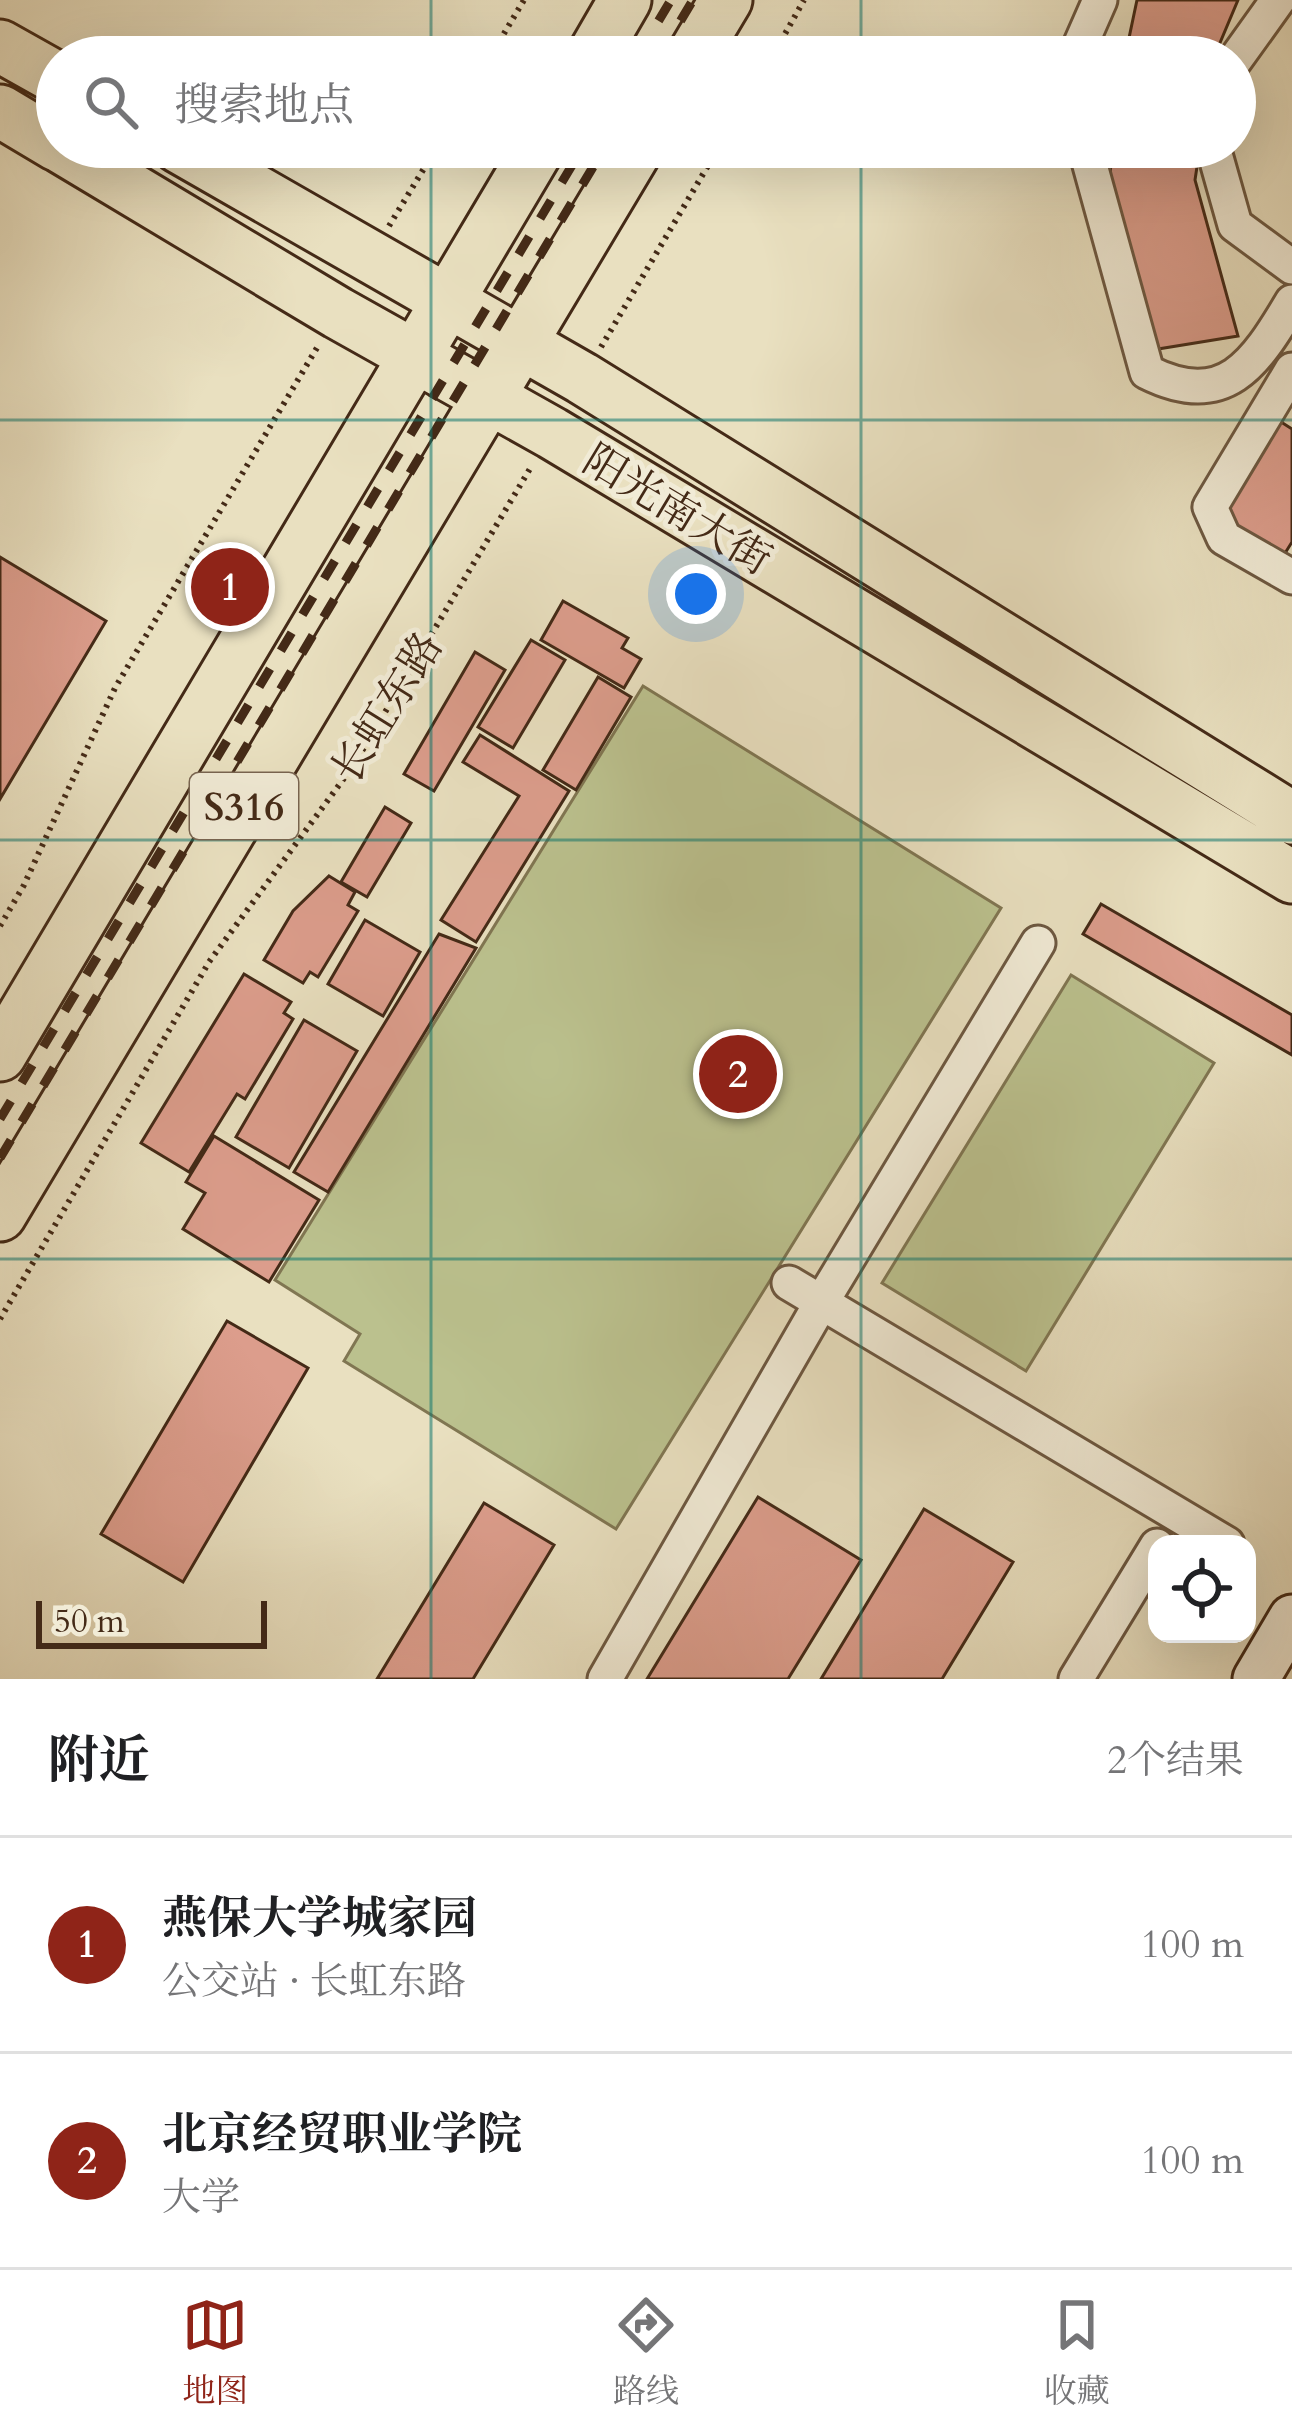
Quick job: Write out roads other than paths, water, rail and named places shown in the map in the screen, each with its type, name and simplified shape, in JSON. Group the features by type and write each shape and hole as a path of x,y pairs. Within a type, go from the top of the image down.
{"main road":[{"path":"605,36 626,0"},
{"path":"705,36 726,0"},
{"path":"0,46 36,66"},
{"name":"阳光南大街","path":"0,111 36,132"},
{"name":"阳光南大街","path":"96,168 338,313 552,433 1292,877"},
{"name":"阳光南大街","path":"215,168 521,342 1292,818"},
{"name":"S316","path":"0,1055 527,168"},
{"name":"长虹东路","path":"0,1215 625,168"}],"street":[{"path":"1084,36 1100,0"},
{"path":"1254,36 1278,0"},
{"path":"1090,168 1147,372 1176,387 1214,385 1240,375 1260,355 1292,302"},
{"path":"1219,168 1235,225 1292,267"},
{"path":"1292,370 1210,507 1224,538 1292,577"},
{"path":"604,1679 821,1303 1039,943"},
{"path":"789,1283 1212,1535"},
{"path":"1164,1535 1177,1514"},
{"path":"1076,1679 1148,1561"},
{"path":"1256,1679 1292,1618"}],"railway":[{"path":"650,36 671,0"},
{"path":"672,36 693,0"},
{"path":"0,1119 570,168"},
{"path":"0,1158 592,168"}],"place":[{"name":"燕保大学城家园","path":"230,587"},
{"name":"北京经贸职业学院","path":"738,1074"}]}
